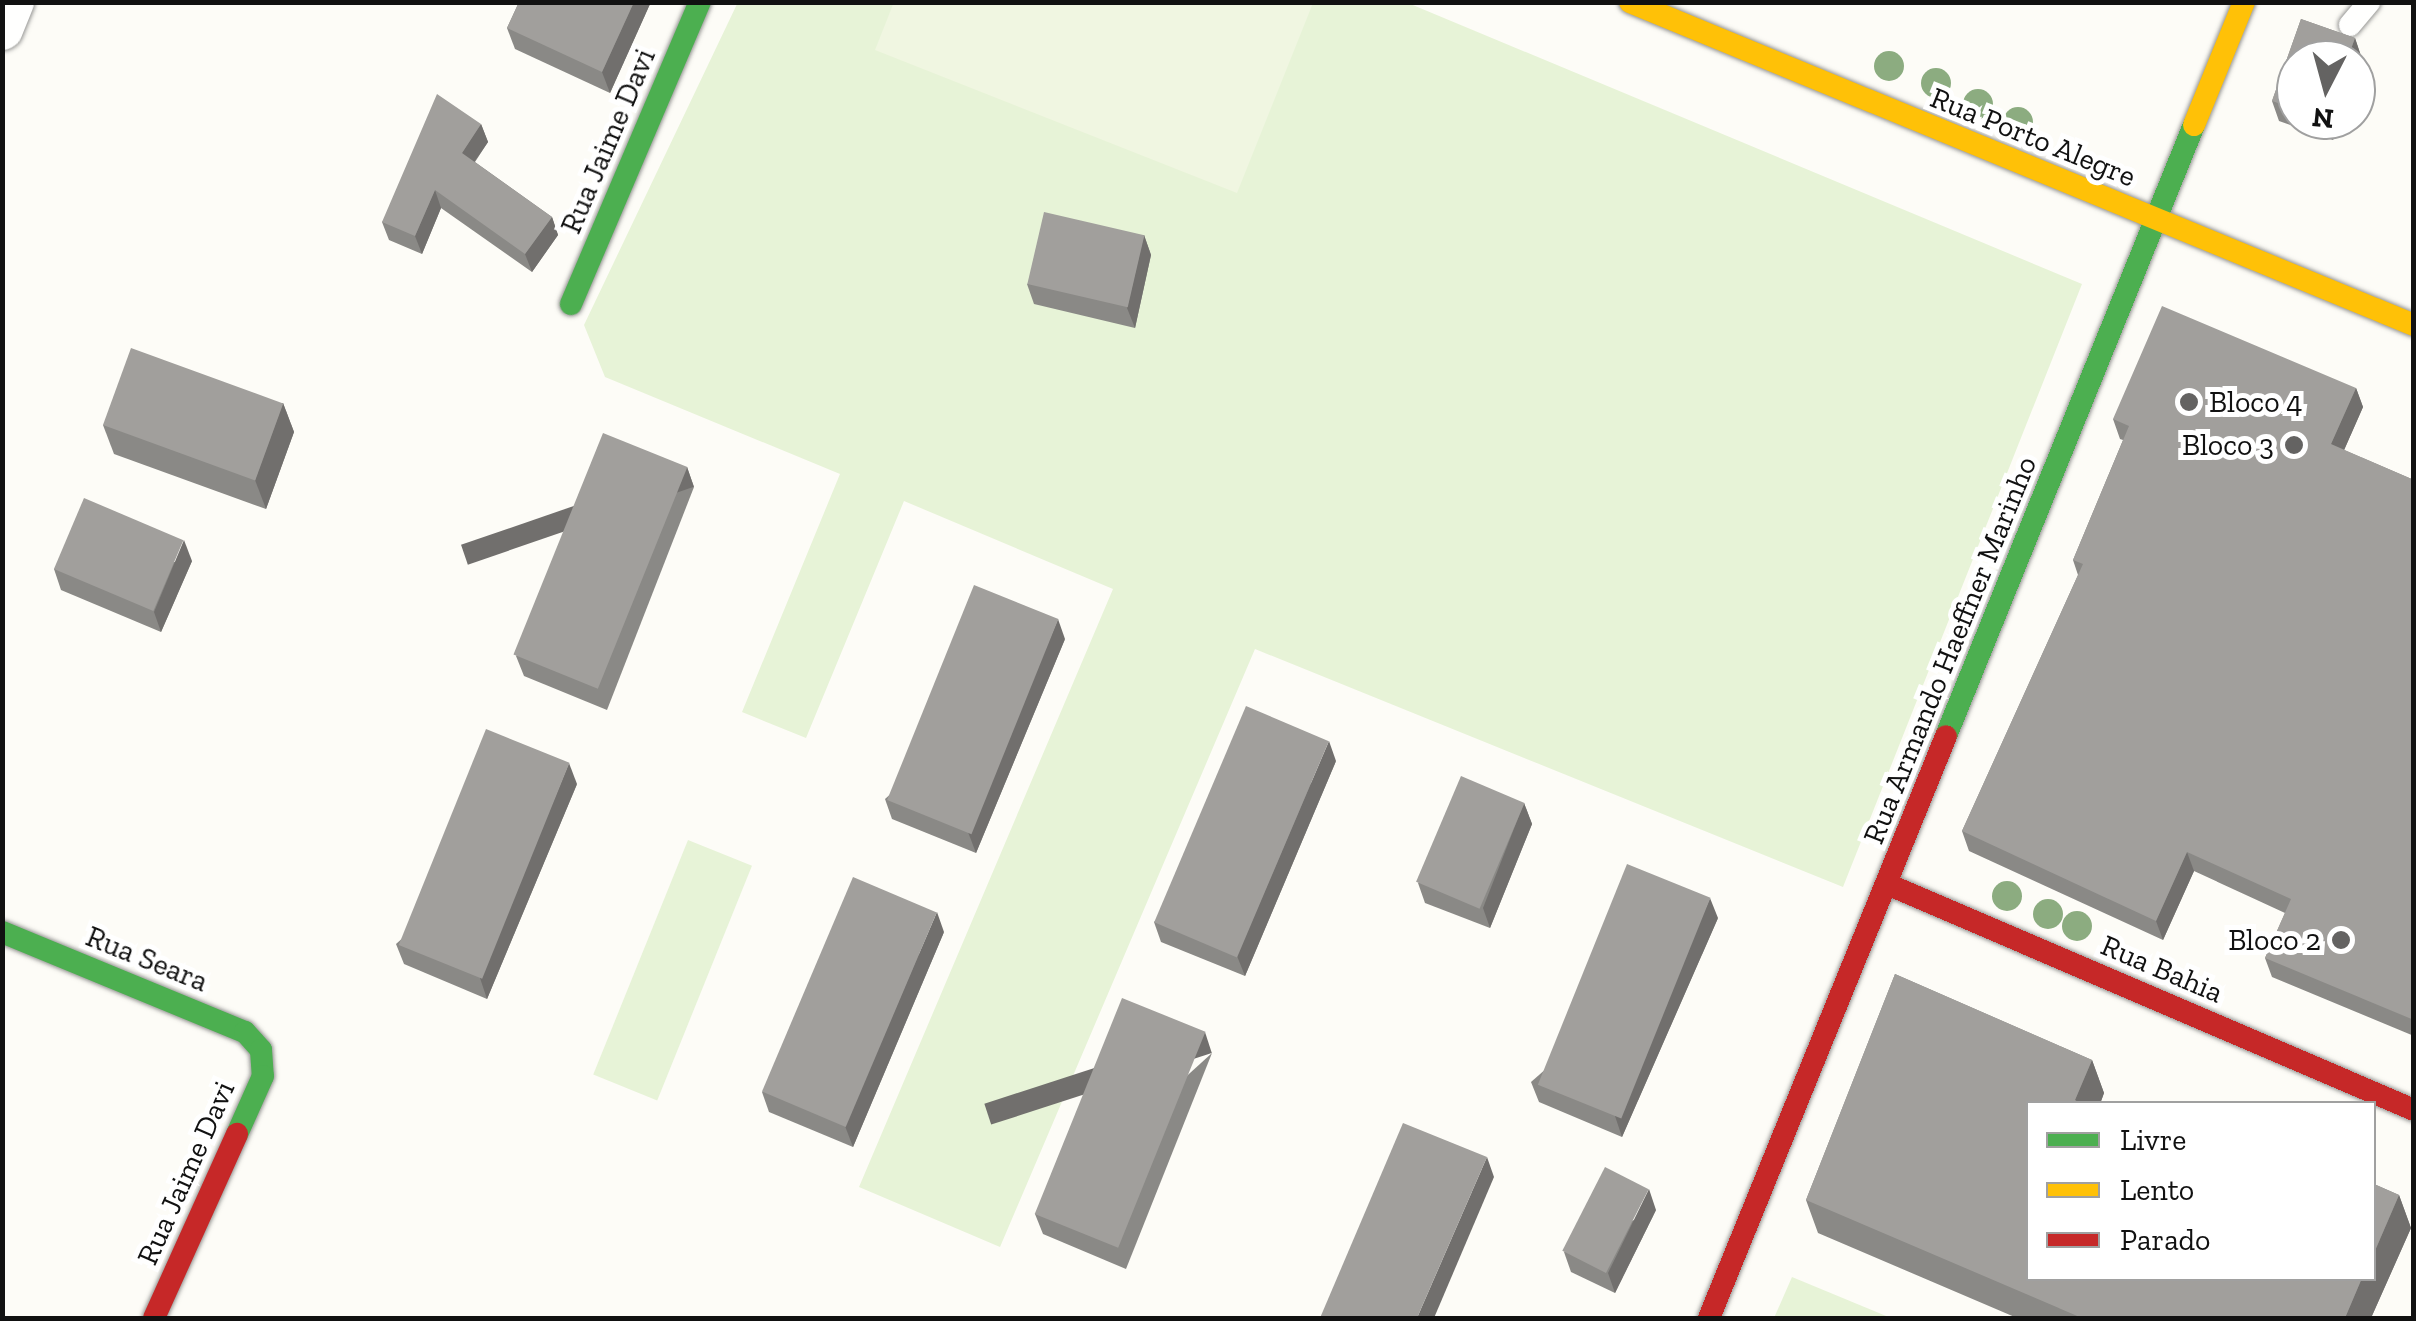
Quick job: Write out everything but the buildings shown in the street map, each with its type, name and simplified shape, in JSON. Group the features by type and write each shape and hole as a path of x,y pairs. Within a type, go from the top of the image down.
{"street":[{"path":"2,30 14,2"},
{"name":"Rua Jaime Davi","path":"571,304 700,2"},
{"name":"Rua Porto Alegre","path":"1630,2 2413,324"},
{"name":"Rua Armando Haeffner Marinho","path":"1709,1318 2244,2"},
{"name":"Rua Bahia","path":"1887,884 2414,1110"},
{"name":"Rua Seara","path":"2,932 246,1032 261,1050"},
{"name":"Rua Jaime Davi","path":"154,1318 263,1076 261,1050"}],"lane":[{"path":"2350,24 2368,2"}],"green space":[{"path":"738,2 1408,3 2082,284 1843,887 1255,649 1000,1247 859,1187 1113,589 904,501 806,738 742,712 840,474 605,377 584,325"},
{"path":"894,2 1313,3 1237,193 875,50"},
{"path":"688,840 752,866 657,1100 593,1075"},
{"path":"1792,1277 1891,1318 1774,1318"}],"traffic: fast":[{"path":"571,304 700,2"},
{"path":"1946,736 2194,125"},
{"path":"2,932 245,1032 261,1050 263,1076 237,1134"}],"traffic: slow":[{"path":"1630,2 2414,325"},
{"path":"2194,125 2244,2"}],"traffic: jam":[{"path":"1709,1318 1946,736"},
{"path":"1887,884 2414,1110"},
{"path":"154,1318 237,1134"}],"place":[{"name":"Bloco 4","path":"2189,402"},
{"name":"Bloco 3","path":"2294,445"},
{"name":"Bloco 2","path":"2341,940"}]}
